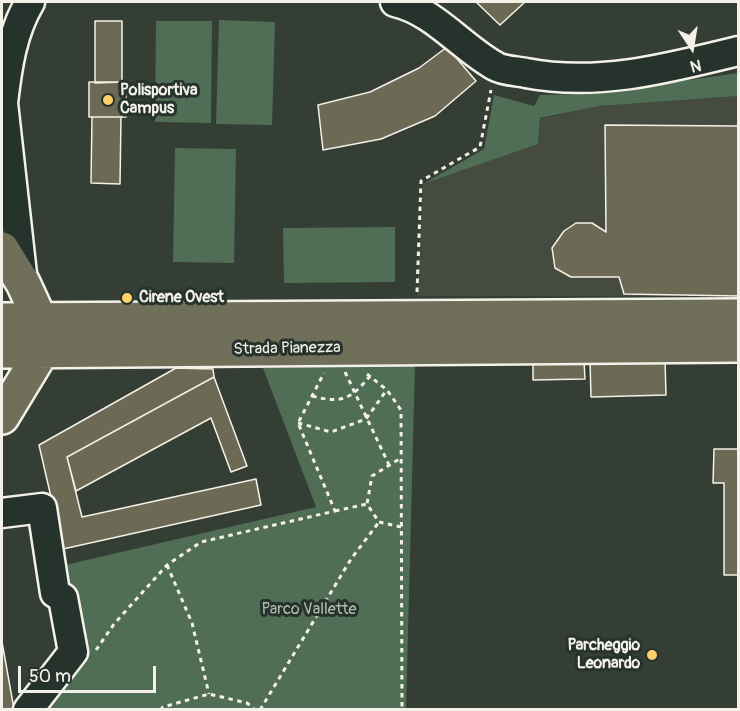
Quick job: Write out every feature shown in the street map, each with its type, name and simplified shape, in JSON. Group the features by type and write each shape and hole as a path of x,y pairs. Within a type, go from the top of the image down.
{"main road":[{"path":"2,249 23,284 41,336 2,417"},
{"name":"Strada Pianezza","path":"2,320 41,336 571,332 738,316"},
{"name":"Strada Pianezza","path":"2,351 41,336 416,318 738,345"}],"street":[{"path":"23,284 2,105 18,25 31,2"},
{"path":"396,2 403,3 430,18 496,67 549,78 607,78 672,67 738,51"},
{"path":"2,513 42,508 55,593 63,598 73,652 28,710"}],"path":[{"path":"416,318 421,181 480,147 496,67"},
{"path":"298,423 327,365"},
{"path":"342,365 390,467"},
{"path":"362,370 387,390 401,410 402,710"},
{"path":"312,396 331,401 355,394 369,376"},
{"path":"298,423 331,432 366,419 387,390"},
{"path":"298,423 335,511"},
{"path":"401,458 390,467 372,476 367,504 379,522 402,527"},
{"path":"95,651 114,624 167,565 201,542 367,504"},
{"path":"260,710 351,559 379,522"},
{"path":"167,565 192,623 209,694"},
{"path":"160,710 163,707 209,694 247,703 255,710"}],"shaded area":[{"path":"738,96 738,296 417,296 423,184 538,144 540,119 599,106"}],"green space":[{"path":"219,20 275,22 272,125 216,124"},
{"path":"156,21 212,21 211,123 155,122"},
{"path":"738,73 738,96 599,106 540,118 538,144 423,184 484,149 494,95 534,106 540,95 591,94"},
{"path":"175,148 236,149 234,263 173,262"},
{"path":"395,227 395,282 284,283 283,228"},
{"name":"Parco Vallette","path":"415,364 406,709 36,710 78,655 65,565 316,507 263,368"}],"building":[{"path":"525,2 500,25 477,3"},
{"path":"95,21 122,21 122,82 95,83"},
{"path":"447,47 476,81 435,116 381,139 323,150 318,105 370,92 419,68"},
{"name":"Polisportiva Campus","path":"89,82 126,82 126,117 89,117"},
{"path":"92,117 121,117 120,184 91,183"},
{"path":"605,125 738,126 738,296 624,294 619,277 571,277 555,268 552,248 564,231 576,223 592,223 606,232"},
{"path":"665,360 666,395 591,397 590,361"},
{"path":"584,361 585,379 533,380 533,363"},
{"path":"176,368 213,369 214,377 67,457 82,517 256,479 261,505 63,549 39,445"},
{"path":"214,377 247,466 231,472 211,418 76,491 67,457"},
{"path":"714,449 738,449 738,575 724,575 724,483 713,483"},
{"path":"2,642 14,709 13,710 2,710"}],"place":[{"name":"Polisportiva Campus","path":"108,100"},
{"name":"Cirene Ovest","path":"127,298"},
{"name":"Parcheggio Leonardo","path":"652,655"}]}
